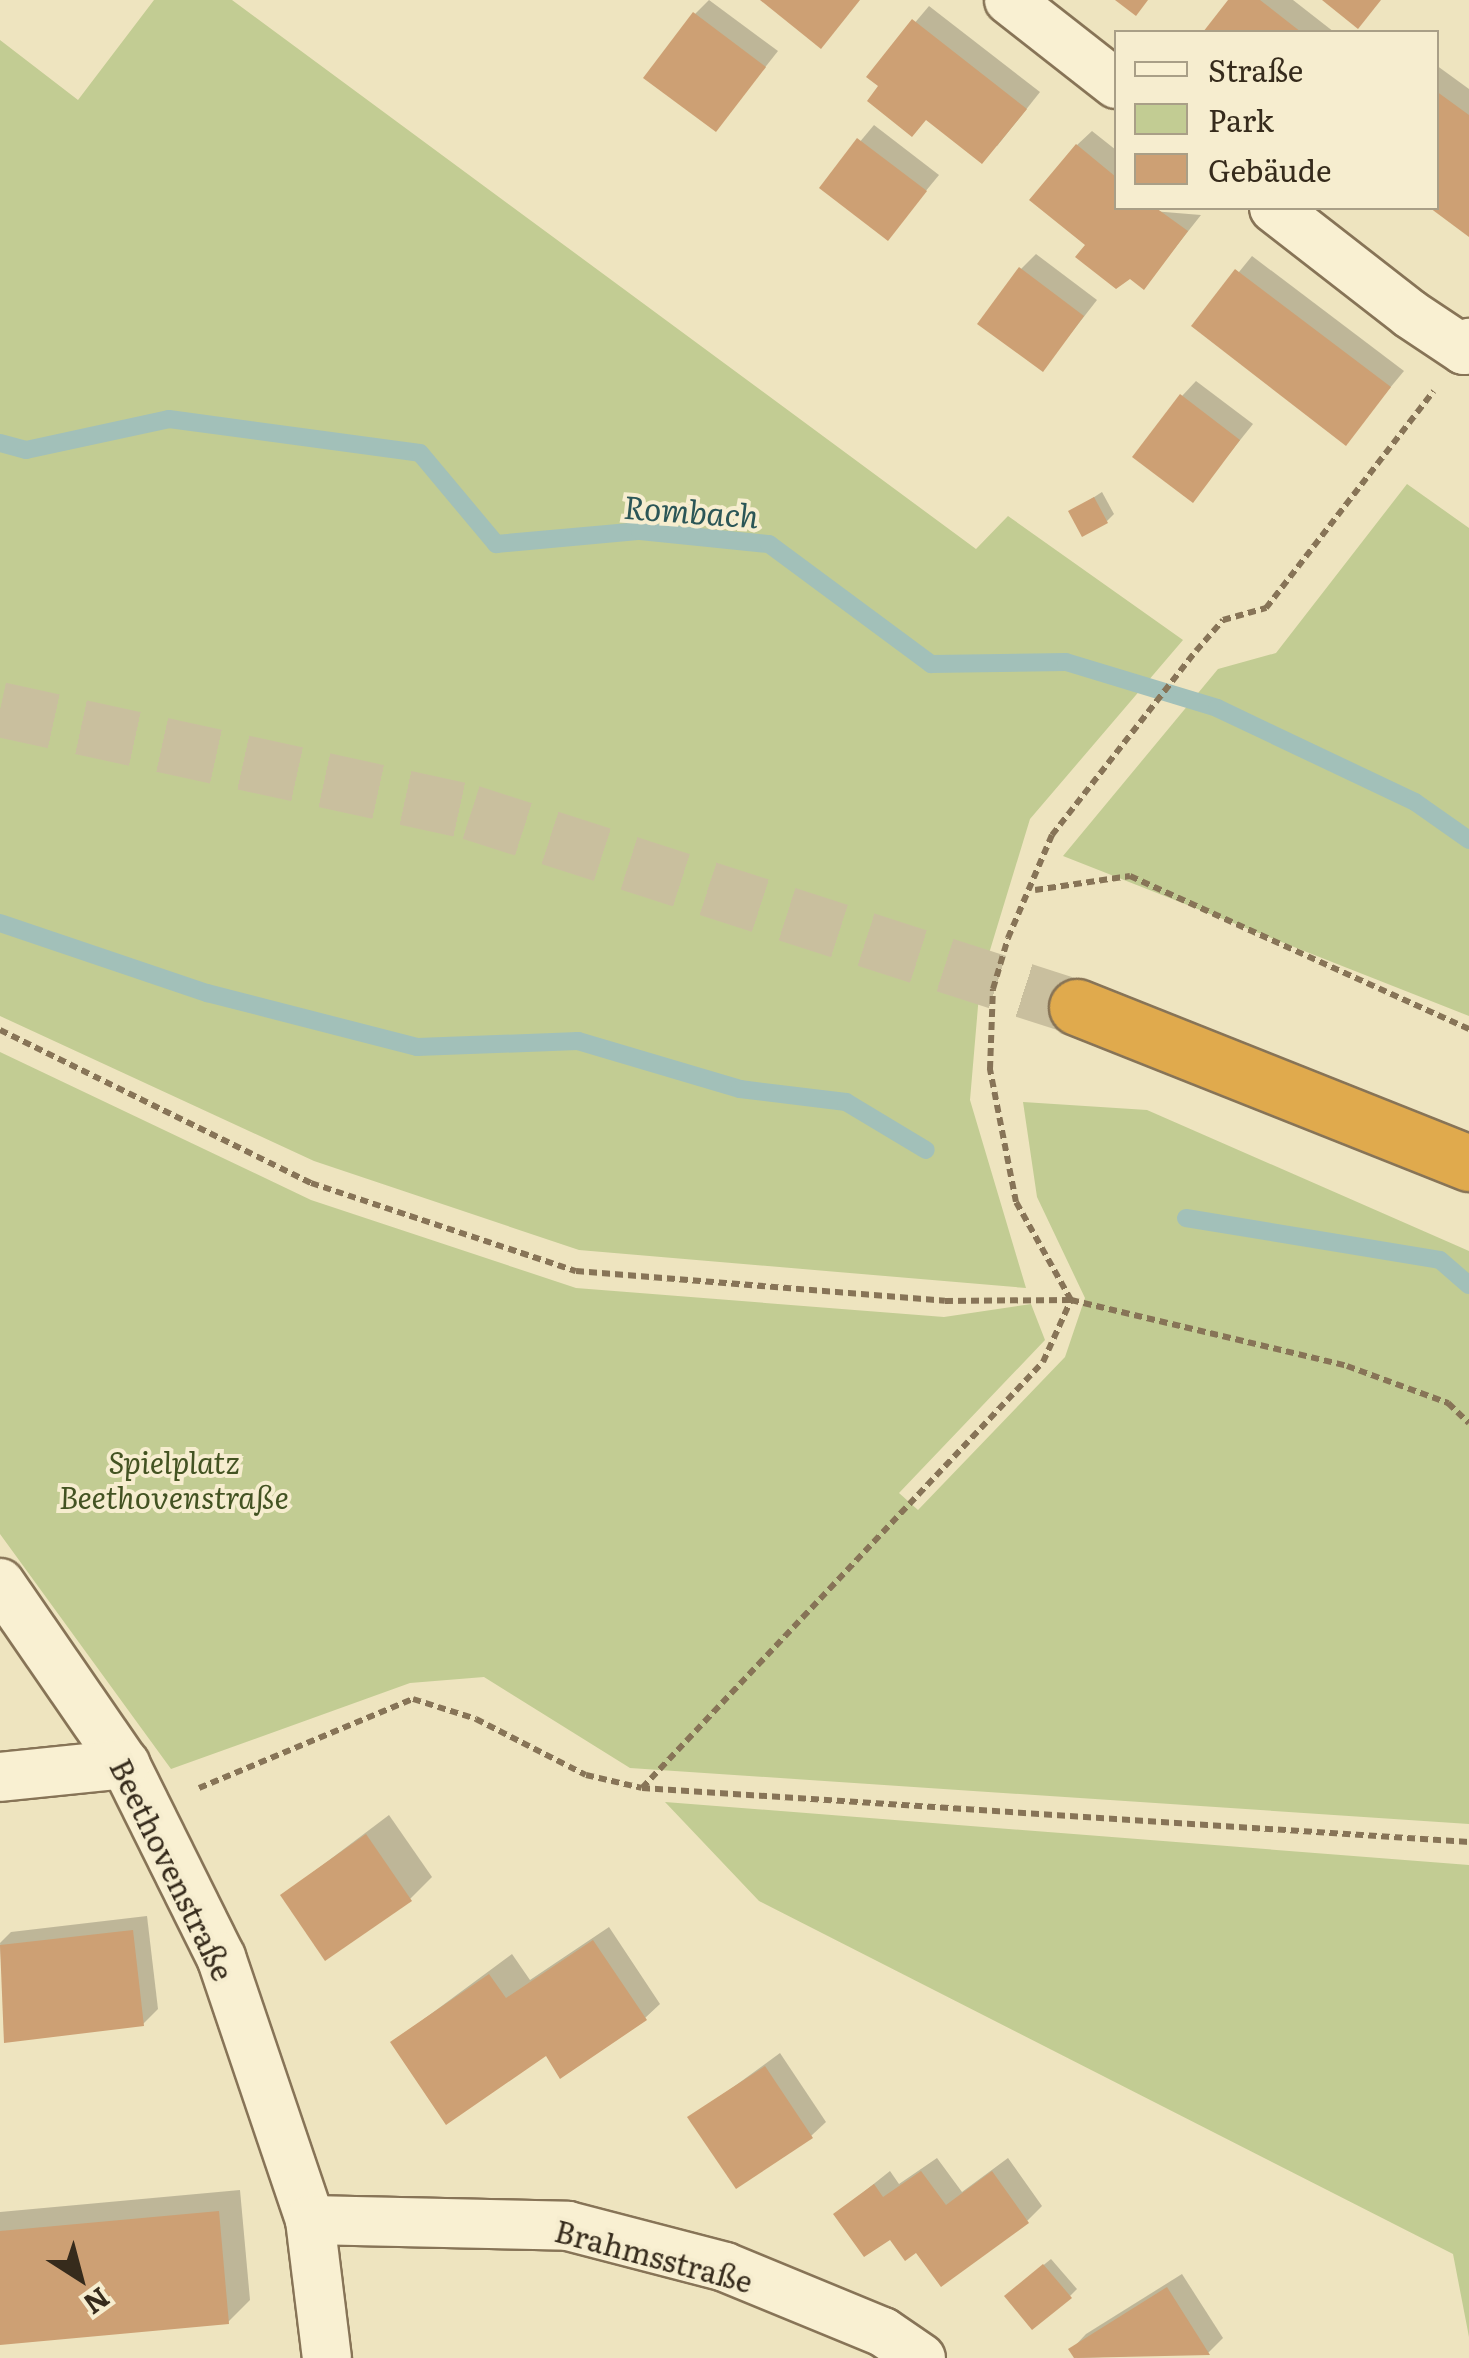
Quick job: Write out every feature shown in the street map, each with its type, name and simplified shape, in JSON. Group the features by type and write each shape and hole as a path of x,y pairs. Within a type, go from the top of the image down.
{"highway":[{"path":"1077,1007 1469,1163"}],"street":[{"path":"1009,0 1114,82"},
{"path":"1277,210 1466,347"},
{"name":"Beethovenstraße","path":"0,1582 125,1764 221,1957 310,2220 327,2358"},
{"path":"0,1777 125,1764"},
{"name":"Brahmsstraße","path":"310,2220 568,2226 724,2267 884,2332 921,2358"}],"path":[{"path":"1071,1300 1016,1202 990,1070 993,989 1035,890 1052,835 1224,620 1266,608 1466,347"},
{"path":"1035,890 1130,876 1469,1029"},
{"path":"0,1030 311,1183 576,1271 945,1301 1071,1300 1346,1366 1448,1403 1469,1424"},
{"path":"642,1788 1043,1362 1071,1300"},
{"path":"150,1808 413,1700 476,1719 586,1775 642,1788 1469,1842"}],"green space":[{"path":"154,0 232,0 976,549 1008,516 1183,640 1030,819 980,983 970,1100 1026,1288 579,1250 314,1161 0,1016 0,40 78,100"},
{"path":"1407,484 1469,528 1469,1016 1063,856 1218,669 1276,653"},
{"name":"Spielplatz Beethovenstraße","path":"0,1052 311,1200 576,1288 944,1317 1031,1304 1045,1340 899,1493 918,1510 1065,1357 1085,1298 1037,1197 1023,1102 1147,1110 1469,1251 1469,1824 630,1768 484,1677 410,1683 171,1769 0,1534"},
{"path":"665,1802 1469,1865 1469,2337 1453,2254 759,1901"}],"building":[{"path":"760,0 860,0 821,49"},
{"path":"1115,0 1148,0 1136,16"},
{"path":"1228,0 1260,0 1298,30 1205,30"},
{"path":"1322,0 1381,0 1358,29"},
{"path":"693,12 766,67 716,132 643,78"},
{"path":"912,19 1027,109 982,164 926,120 912,137 867,101 878,86 866,77"},
{"path":"1439,93 1469,115 1469,237 1433,210 1439,210"},
{"path":"857,138 927,191 888,241 819,188"},
{"path":"1076,144 1114,175 1114,210 1159,210 1188,231 1144,290 1130,279 1116,289 1075,257 1085,245 1029,200"},
{"path":"1019,267 1084,316 1043,372 977,324"},
{"path":"1235,269 1391,387 1346,446 1191,326"},
{"path":"1180,394 1240,440 1193,503 1132,457"},
{"path":"1094,497 1108,523 1082,537 1068,511"},
{"path":"366,1834 412,1901 325,1961 280,1895"},
{"path":"133,1930 144,2026 4,2043 0,1945"},
{"path":"593,1940 647,2020 560,2079 546,2056 446,2125 390,2042 489,1974 506,1998"},
{"path":"765,2066 813,2138 736,2189 687,2117"},
{"path":"921,2171 946,2205 992,2171 1029,2223 941,2287 916,2253 905,2261 890,2240 864,2257 833,2214 874,2184 883,2197"},
{"path":"219,2211 229,2324 0,2345 0,2231"},
{"path":"1043,2264 1072,2298 1032,2330 1004,2296"},
{"path":"1167,2287 1210,2355 1074,2358 1068,2349"}],"waterway":[{"name":"Rombach","path":"0,443 26,450 169,419 420,453 496,544 640,531 769,544 931,664 1066,662 1217,708 1415,802 1469,840"},
{"path":"0,923 207,993 417,1047 578,1041 740,1089 846,1102 926,1150"},
{"path":"1186,1218 1440,1260 1469,1285"}],"tunnel":[{"path":"0,709 471,812 1077,1007"}]}
